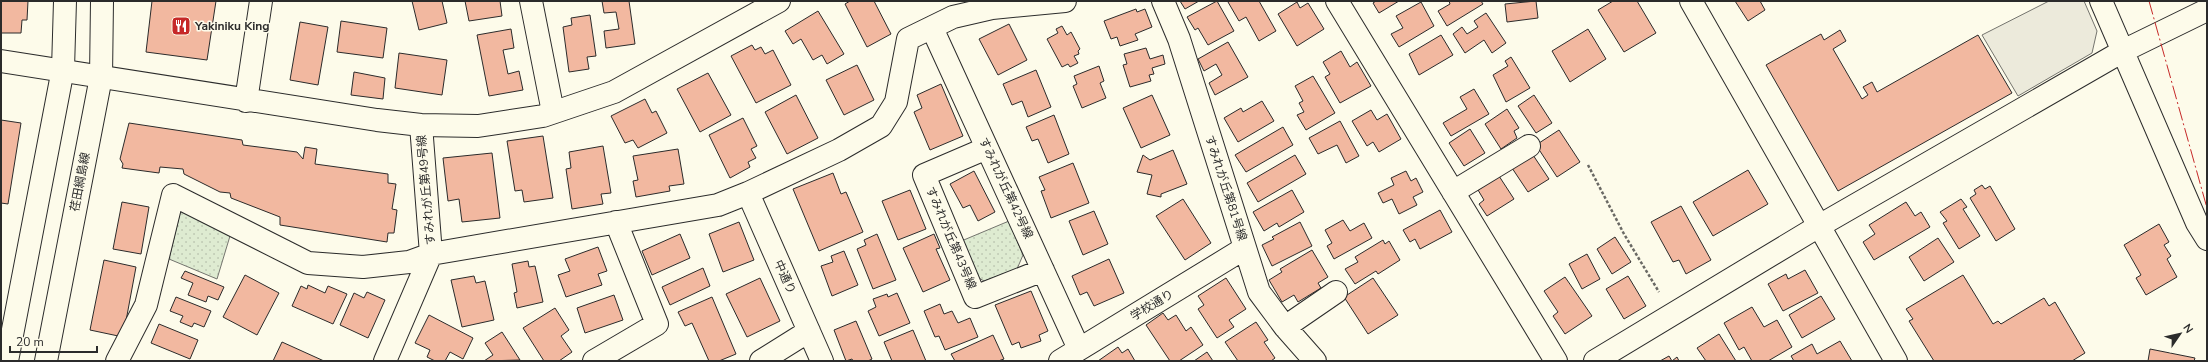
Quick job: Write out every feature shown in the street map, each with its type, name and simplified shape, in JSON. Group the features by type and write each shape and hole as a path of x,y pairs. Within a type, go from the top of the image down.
{"street":[{"path":"7,361 62,69 65,1"},
{"name":"荏田綱島線","path":"46,361 101,77 102,1"},
{"path":"246,101 261,1"},
{"path":"531,1 553,112"},
{"path":"1,61 62,69 246,101 421,125 478,126 543,116 614,92 756,6 779,1"},
{"path":"117,361 146,304 173,195 308,263 363,267 409,262 432,254 718,205 748,193 839,150 881,126 896,102 908,39 954,18 992,8 1065,1"},
{"name":"すみれが丘第81号線","path":"1163,1 1179,39 1259,292 1313,361"},
{"path":"1337,1 1556,361"},
{"path":"1691,1 1896,361"},
{"path":"2101,1 2197,223 2207,239"},
{"path":"1595,361 1819,226 2123,51 2207,10"},
{"name":"すみれが丘第42号線","path":"932,28 1079,349"},
{"name":"すみれが丘第49号線","path":"421,125 432,254"},
{"path":"1453,192 1529,146"},
{"name":"すみれが丘第43号線","path":"987,148 924,175 976,296 1043,270"},
{"name":"中通り","path":"748,193 822,361"},
{"path":"594,361 657,324 616,222"},
{"name":"学校通り","path":"1060,361 1245,248"},
{"path":"385,361 432,254"},
{"path":"1285,327 1336,292"},
{"path":"761,361 809,331"}],"path":[{"path":"1588,166 1624,234 1672,315"}],"green space":[{"path":"181,209 230,236 217,279 169,259"},
{"path":"1009,221 1023,255 1017,269 984,281 974,275 959,242"}],"shaded area":[{"path":"2049,1 2084,1 2097,31 2092,53 2018,96 1982,35"}],"building":[{"path":"1,1 28,1 27,20 22,20 21,33 1,33"},
{"name":"Yakiniku King","path":"152,1 216,1 207,60 146,52"},
{"path":"412,1 442,1 447,23 419,30"},
{"path":"465,1 500,1 502,16 469,21"},
{"path":"602,1 629,1 635,44 606,48 604,31 619,29 616,12 604,13"},
{"path":"850,1 874,1 891,34 867,47 845,4"},
{"path":"1180,1 1199,1 1185,9"},
{"path":"1217,1 1234,31 1208,45 1198,28 1195,30 1187,17"},
{"path":"1259,1 1276,31 1259,41 1246,17 1239,21 1228,2"},
{"path":"1376,1 1399,1 1379,13 1373,3"},
{"path":"1449,1 1481,1 1483,4 1447,26 1438,11 1450,4"},
{"path":"1536,1 1538,18 1507,22 1505,4"},
{"path":"1613,1 1637,1 1656,33 1624,52 1598,10"},
{"path":"1735,1 1760,1 1765,10 1748,21"},
{"path":"1297,2 1300,8 1308,3 1324,29 1297,46 1278,14"},
{"path":"1421,2 1434,26 1399,47 1391,34 1403,28 1396,16"},
{"path":"1136,9 1137,12 1145,9 1152,27 1135,34 1138,40 1120,46 1117,37 1111,39 1104,21"},
{"path":"818,11 844,54 827,64 822,55 813,60 801,39 793,44 785,31"},
{"path":"1486,13 1506,43 1492,53 1484,40 1465,53 1453,34 1462,27 1467,34 1478,27 1474,21"},
{"path":"590,15 596,56 587,57 589,69 569,72 563,27 572,25 571,18"},
{"path":"341,21 387,28 383,58 337,52"},
{"path":"300,22 328,27 318,85 290,80"},
{"path":"1009,24 1027,60 998,75 979,39"},
{"path":"1062,26 1067,35 1071,32 1080,49 1078,51 1079,54 1074,56 1078,63 1070,67 1068,64 1062,67 1047,39 1058,33 1056,29"},
{"path":"511,29 514,48 503,50 508,74 519,71 523,90 489,96 477,35"},
{"path":"1588,29 1606,59 1570,82 1552,51"},
{"path":"1840,30 1846,41 1833,49 1862,99 1868,95 1863,87 1872,82 1877,92 1978,35 2012,93 1838,191 1766,65 1821,34 1824,40"},
{"path":"1441,35 1453,55 1419,75 1409,54"},
{"path":"1228,42 1248,77 1215,95 1209,83 1222,75 1216,64 1204,71 1198,59"},
{"path":"752,45 755,50 761,47 765,54 773,50 791,85 756,103 731,56"},
{"path":"1146,48 1150,59 1163,55 1165,64 1152,68 1154,74 1149,75 1151,81 1130,87 1123,65 1127,64 1124,54"},
{"path":"1341,51 1350,67 1357,62 1371,86 1340,103 1325,77 1330,74 1323,62"},
{"path":"399,53 447,60 442,95 395,88"},
{"path":"1511,57 1530,88 1506,102 1493,75 1508,66 1505,61"},
{"path":"857,65 874,100 844,115 826,80"},
{"path":"1099,66 1104,81 1100,83 1106,98 1082,108 1073,86 1077,84 1074,76"},
{"path":"1036,70 1051,107 1028,117 1022,101 1012,105 1003,84"},
{"path":"354,72 385,78 383,99 351,95"},
{"path":"708,73 731,115 700,132 677,89"},
{"path":"1313,76 1335,113 1306,130 1297,115 1304,112 1299,103 1303,101 1295,86"},
{"path":"941,84 963,136 930,150 914,112 922,108 917,95"},
{"path":"1474,89 1489,114 1451,136 1443,123 1467,109 1460,97"},
{"path":"796,95 818,138 787,154 765,112"},
{"path":"1152,95 1170,135 1141,148 1123,108"},
{"path":"1534,95 1552,123 1536,133 1518,106"},
{"path":"645,99 652,113 656,111 667,133 638,148 633,140 625,143 611,116"},
{"path":"1262,101 1274,121 1238,142 1224,118 1241,108 1243,112"},
{"path":"1507,109 1519,128 1514,131 1517,138 1501,149 1485,124"},
{"path":"1371,110 1377,120 1387,114 1401,139 1379,152 1373,142 1367,146 1352,121"},
{"path":"1054,115 1069,154 1048,163 1038,139 1032,141 1026,127"},
{"path":"743,118 757,146 751,149 756,158 748,162 750,167 730,178 709,135"},
{"path":"1,120 21,123 8,204 1,203"},
{"path":"1340,121 1359,156 1346,163 1337,145 1318,154 1309,138"},
{"path":"129,123 242,140 243,145 297,152 303,159 305,147 317,149 315,164 388,174 388,183 396,184 392,209 397,210 394,233 388,233 387,242 280,225 280,217 231,198 230,193 220,192 184,174 183,169 160,167 159,173 122,168 123,164 120,159"},
{"path":"1283,127 1293,145 1246,172 1235,155"},
{"path":"1470,129 1485,153 1464,166 1449,143"},
{"path":"1559,130 1580,162 1557,177 1536,145"},
{"path":"543,136 553,198 524,202 522,190 515,191 507,141"},
{"path":"603,146 611,193 601,194 603,204 572,209 566,169 571,168 569,152"},
{"path":"678,149 684,184 669,186 670,191 636,197 633,181 638,180 633,156"},
{"path":"1173,150 1187,184 1161,194 1161,197 1147,194 1152,175 1137,172 1143,155 1150,160"},
{"path":"492,153 500,218 462,222 459,199 448,201 443,158"},
{"path":"1295,155 1306,174 1258,202 1247,183"},
{"path":"1533,155 1549,179 1528,192 1512,168"},
{"path":"1073,163 1089,203 1051,218 1041,191 1045,190 1039,177"},
{"path":"1748,170 1768,204 1713,236 1693,202"},
{"path":"974,171 995,212 978,221 970,205 963,208 950,184"},
{"path":"1406,171 1411,181 1416,178 1423,192 1413,197 1417,205 1399,214 1392,199 1383,203 1378,193 1394,185 1391,178"},
{"path":"833,173 841,194 846,192 863,232 819,251 793,189"},
{"path":"1499,176 1514,199 1487,216 1479,204 1484,200 1478,190"},
{"path":"1982,185 1985,189 1990,186 2015,229 1996,241 1970,198 1976,194 1974,190"},
{"path":"910,190 926,229 898,240 882,201"},
{"path":"1292,190 1304,212 1279,227 1277,223 1264,231 1253,212"},
{"path":"1183,199 1211,243 1185,260 1156,216"},
{"path":"1961,199 1967,207 1963,209 1980,236 1959,249 1943,223 1947,221 1940,212"},
{"path":"122,202 149,207 141,254 113,249"},
{"path":"1906,202 1915,216 1921,212 1930,227 1874,260 1863,242 1875,234 1869,225"},
{"path":"1681,206 1711,260 1686,274 1679,260 1673,262 1651,222"},
{"path":"1440,210 1452,232 1420,249 1415,239 1410,242 1403,230"},
{"path":"1094,211 1108,244 1083,255 1069,221"},
{"path":"1343,220 1350,231 1364,223 1372,238 1334,259 1327,246 1332,243 1325,230"},
{"path":"739,222 754,260 723,272 709,234"},
{"path":"1300,222 1312,246 1272,266 1262,245 1274,239 1272,237"},
{"path":"2159,224 2169,242 2164,245 2171,256 2167,259 2177,277 2146,295 2136,278 2141,275 2124,245"},
{"path":"680,234 690,258 652,275 642,251"},
{"path":"877,234 896,280 873,289 857,249 866,245 864,240"},
{"path":"934,234 940,248 936,249 950,280 923,292 903,248"},
{"path":"1615,237 1631,262 1612,274 1597,249"},
{"path":"1938,238 1954,262 1924,281 1909,257"},
{"path":"1383,240 1385,244 1389,241 1400,260 1378,274 1376,271 1355,284 1345,269 1358,262 1355,257"},
{"path":"598,247 607,271 598,274 602,285 566,297 558,275 570,271 565,259"},
{"path":"1312,250 1328,277 1318,283 1321,288 1298,302 1294,295 1282,302 1269,280 1282,272 1280,269"},
{"path":"844,251 858,285 832,296 821,266 833,262 831,256"},
{"path":"1587,254 1600,279 1582,289 1569,264"},
{"path":"1109,259 1124,293 1094,306 1087,292 1080,295 1072,276"},
{"path":"104,260 136,267 123,337 90,330"},
{"path":"528,261 529,267 535,266 543,302 517,308 514,293 517,292 512,264"},
{"path":"703,268 710,286 670,305 662,287"},
{"path":"1805,270 1818,293 1783,311 1768,284 1786,274 1788,279"},
{"path":"185,271 224,287 218,300 208,296 206,302 188,295 193,283 181,278"},
{"path":"245,275 279,293 257,335 223,317"},
{"path":"1963,275 1993,324 1998,321 2001,324 2044,298 2049,306 2055,302 2085,353 2072,361 1934,361 1909,321 1913,319 1906,309"},
{"path":"474,276 476,283 485,281 494,320 462,327 451,280"},
{"path":"1628,276 1646,306 1624,319 1606,289"},
{"path":"1565,277 1592,316 1565,334 1553,316 1558,312 1544,291"},
{"path":"760,278 780,321 747,337 726,294"},
{"path":"1226,278 1246,309 1229,320 1234,327 1217,338 1198,309 1204,305 1198,296"},
{"path":"1373,278 1398,315 1368,334 1344,297"},
{"path":"308,285 325,293 328,286 347,294 333,324 292,306 301,286 307,289"},
{"path":"1031,291 1048,331 1039,335 1041,341 1021,348 1019,342 1012,345 995,305"},
{"path":"367,292 385,300 368,338 340,325 354,293 364,298"},
{"path":"897,293 910,323 879,336 868,311 876,307 873,299 887,294 888,297"},
{"path":"614,295 623,320 585,333 577,308"},
{"path":"1821,296 1835,319 1802,338 1789,315"},
{"path":"176,297 211,311 204,327 194,323 192,327 180,322 183,316 170,311"},
{"path":"712,297 736,354 719,361 709,361 692,323 685,326 678,312"},
{"path":"940,304 944,314 952,311 958,323 970,318 978,337 945,350 939,336 935,337 924,311"},
{"path":"1752,307 1764,327 1777,320 1792,347 1768,361 1752,361 1744,347 1739,350 1724,323"},
{"path":"555,308 569,330 561,336 572,352 559,361 544,361 523,328"},
{"path":"1163,313 1168,320 1176,315 1186,331 1191,327 1203,345 1179,361 1170,361 1146,325"},
{"path":"429,315 473,338 463,359 450,352 445,361 435,361 427,357 430,350 415,343"},
{"path":"856,321 872,359 868,361 853,361 852,359 846,361 834,330"},
{"path":"1256,322 1268,340 1264,342 1275,358 1271,361 1238,361 1225,342"},
{"path":"159,324 198,340 190,359 151,343"},
{"path":"913,330 926,361 892,361 884,342"},
{"path":"502,332 520,360 484,361 493,355 485,343"},
{"path":"1719,334 1736,361 1706,361 1697,348"},
{"path":"993,335 1004,359 998,361 955,361 951,354"},
{"path":"1840,341 1852,361 1794,361 1791,356 1812,344 1817,354"},
{"path":"282,342 324,361 273,361"},
{"path":"1118,347 1122,353 1128,349 1135,361 1098,361"},
{"path":"2150,349 2195,358 2194,361 2148,361"},
{"path":"1207,352 1213,361 1194,361"},
{"path":"1669,356 1672,361 1660,361"},
{"path":"1677,357 1679,361 1672,361"}],"power":[{"path":"2149,1 2207,208"}],"place":[{"name":"Yakiniku King","path":"181,26"}]}
